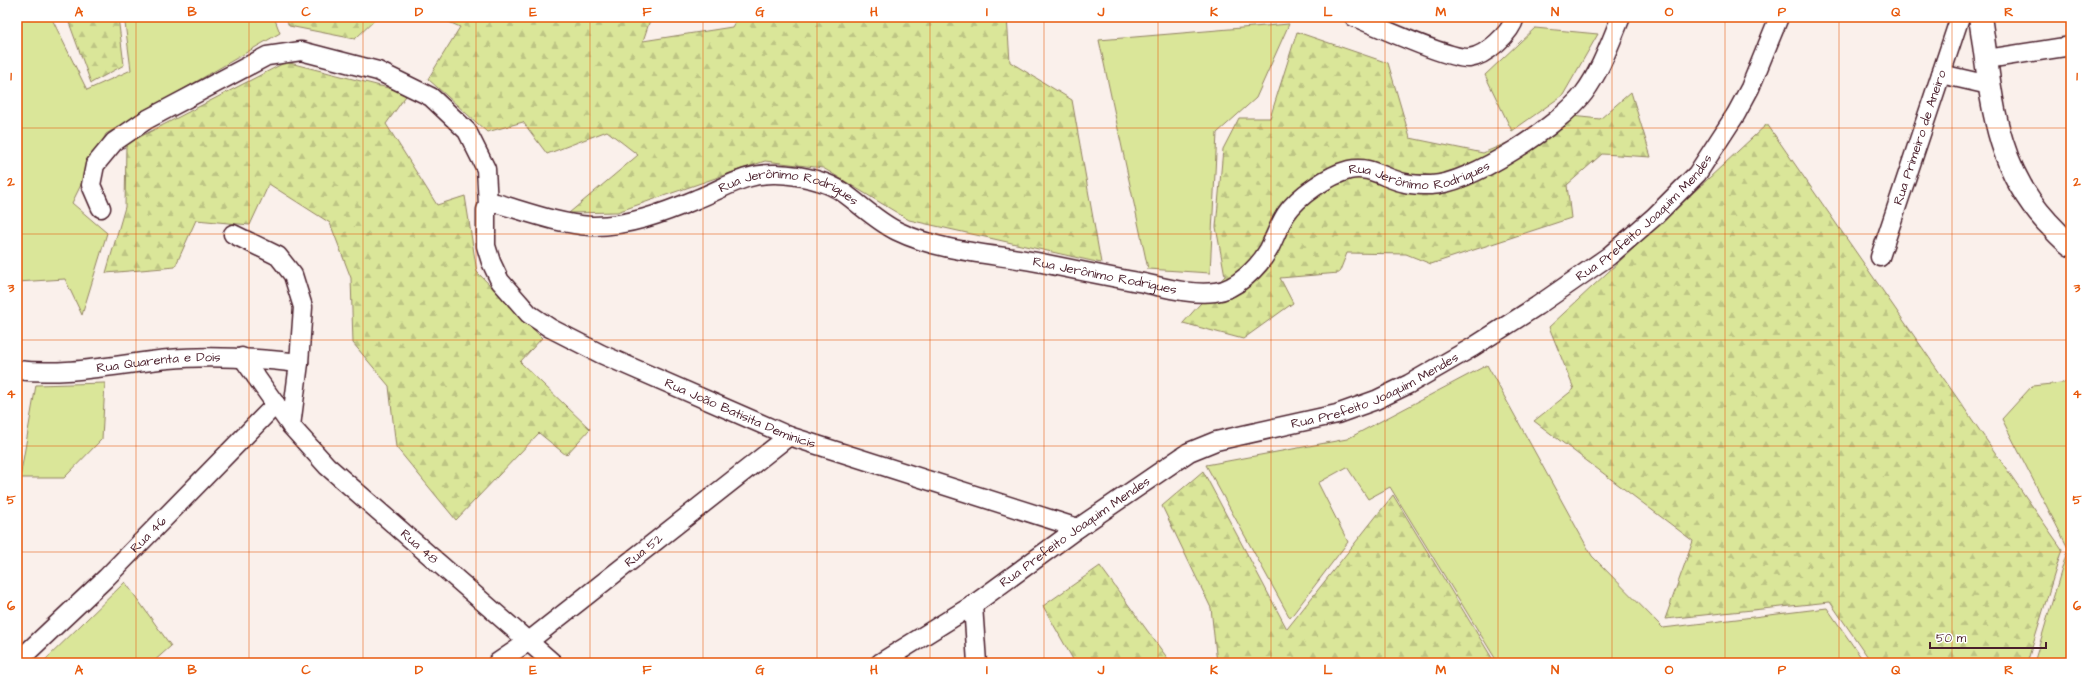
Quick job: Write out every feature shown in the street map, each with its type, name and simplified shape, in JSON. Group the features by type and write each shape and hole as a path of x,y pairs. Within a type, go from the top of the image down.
{"main road":[{"path":"1980,17 1987,59 1989,85 2000,140 2014,174 2035,209 2071,246"}],"street":[{"path":"1354,17 1448,54 1469,58 1487,50 1503,38 1515,17"},
{"name":"Rua Jerônimo Rodrigues","path":"488,205 496,203 566,223 593,226 620,224 671,210 701,198 727,184 750,176 775,174 794,176 813,180 842,191 878,220 899,232 947,247 1039,262 1183,291 1217,293 1236,284 1254,268 1267,252 1286,214 1296,203 1319,184 1341,173 1353,169 1368,169 1406,184 1435,185 1473,172 1534,139 1566,112 1584,93 1603,61 1621,17"},
{"name":"Rua Prefeito Joaquim Mendes","path":"880,663 973,605 1078,528 1189,452 1216,441 1249,432 1337,414 1376,400 1409,384 1531,310 1608,256 1654,217 1697,174 1736,114 1750,88 1779,17"},
{"name":"Rua Primeiro de Aneiro","path":"1880,257 1960,17"},
{"path":"1987,59 2071,46"},
{"name":"Rua João Batisita Deminicis","path":"101,208 91,185 95,164 114,142 146,120 267,56 301,51 378,71 431,97 468,131 486,169 488,205 486,210 486,246 490,262 500,281 529,314 550,328 601,354 789,436 1078,528"},
{"path":"1941,74 1989,85"},
{"path":"233,234 278,256 293,275 303,307 299,363 291,426"},
{"name":"Rua Quarenta e Dois","path":"17,370 42,373 170,359 242,357 299,363"},
{"name":"Rua 48","path":"242,357 291,426 327,466 553,663"},
{"name":"Rua 46","path":"17,662 106,578 276,404"},
{"name":"Rua 52","path":"497,663 529,641 789,436"},
{"path":"973,605 977,663"}],"green space":[{"path":"17,17 51,17 87,90 131,70 125,23 139,17 274,17 280,33 106,134 72,203 107,233 82,315 65,279 17,282"},
{"path":"67,17 118,17 124,65 91,83"},
{"path":"285,17 378,17 355,39 289,26"},
{"path":"438,17 651,17 643,41 732,27 738,17 1007,17 1010,62 1072,100 1101,263 909,220 823,168 765,161 617,212 569,213 638,155 607,131 547,154 523,122 487,132 428,79 460,27"},
{"path":"1289,24 1256,98 1217,133 1210,273 1148,269 1099,40"},
{"path":"1535,28 1598,34 1563,95 1512,131 1485,75"},
{"path":"1297,32 1388,63 1410,138 1483,153 1571,116 1600,119 1631,92 1651,157 1602,154 1567,185 1571,218 1431,264 1406,254 1347,253 1339,273 1280,278 1293,303 1243,339 1183,323 1225,276 1216,227 1223,149 1239,118 1270,118"},
{"path":"286,62 408,93 386,124 437,205 465,196 477,272 542,338 520,362 590,429 566,455 539,433 456,520 396,447 389,386 353,343 351,278 330,223 269,184 250,225 196,220 175,267 106,273 125,207 126,144"},
{"path":"1767,124 2062,549 2027,663 1872,663 1830,602 1665,619 1693,541 1534,421 1574,389 1549,327"},
{"path":"1487,365 1592,556 1663,628 1827,608 1865,663 1498,663 1390,487 1368,499 1347,467 1318,483 1348,542 1290,618 1206,465 1347,439"},
{"path":"2071,382 2071,663 2034,663 2068,548 2002,419 2032,386"},
{"path":"105,383 102,439 64,478 20,478 36,385"},
{"path":"1203,471 1287,629 1393,495 1495,663 1217,663 1211,608 1162,506"},
{"path":"1100,566 1171,663 1075,663 1043,606"},
{"path":"125,582 171,646 152,663 42,663"}]}
